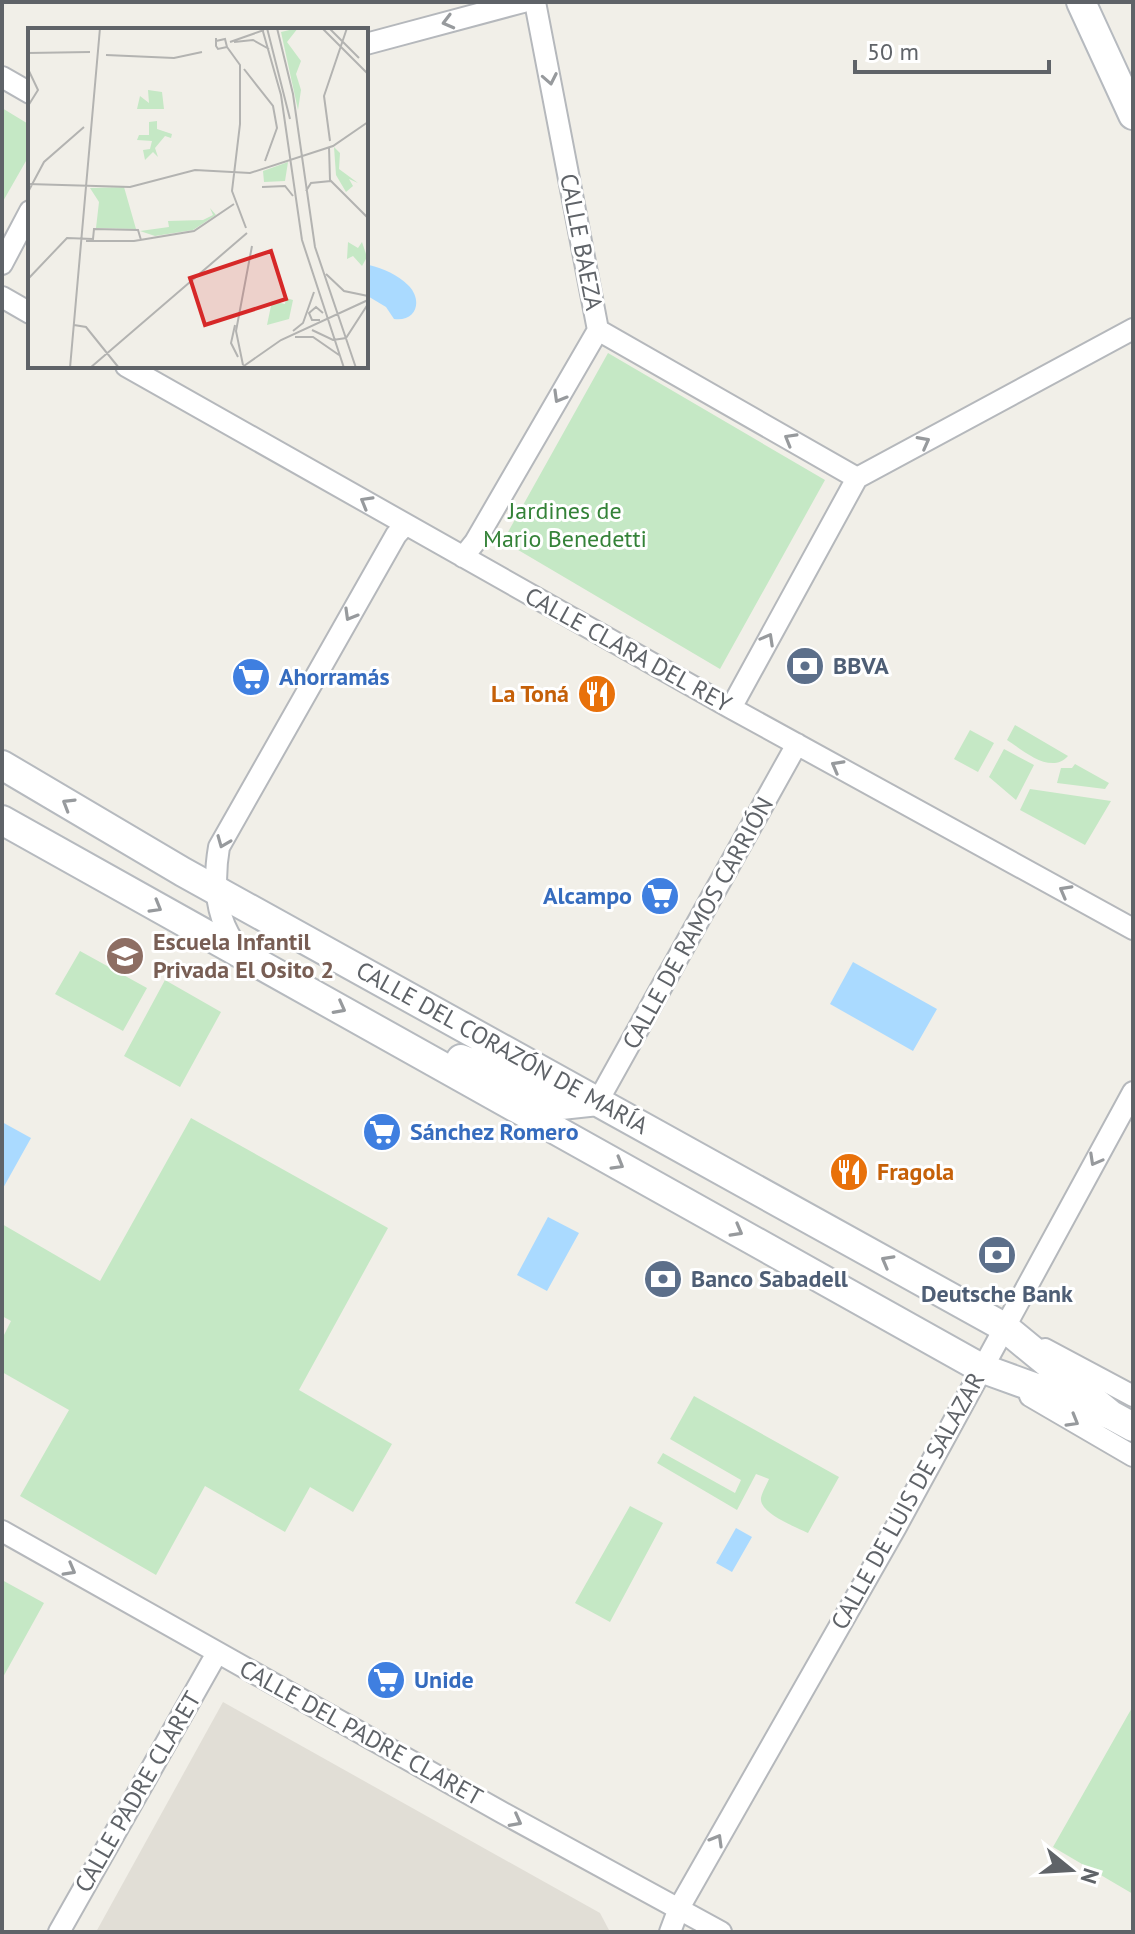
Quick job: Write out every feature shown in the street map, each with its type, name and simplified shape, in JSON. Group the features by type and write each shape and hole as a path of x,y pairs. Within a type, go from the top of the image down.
{"street":[{"path":"368,43 523,2"},
{"name":"CALLE BAEZA","path":"535,2 598,330 857,478"},
{"path":"1081,2 1133,115"},
{"path":"2,77 28,92"},
{"path":"2,264 28,215"},
{"path":"2,297 28,312"},
{"path":"731,708 857,478 1133,329"},
{"path":"463,557 475,542 598,330"},
{"name":"CALLE CLARA DEL REY","path":"130,368 731,708 1133,929"},
{"path":"247,958 229,937 221,916 216,890 219,847 396,535 405,525"},
{"name":"CALLE DE RAMOS CARRIÓN","path":"598,1101 797,744"},
{"name":"CALLE DEL CORAZÓN DE MARÍA","path":"2,765 183,872 1133,1396"},
{"name":"CALLE DEL CORAZÓN DE MARÍA","path":"2,820 429,1057 1133,1456"},
{"path":"88,868 108,845 149,865 169,872 183,872"},
{"path":"429,1057 448,1055 467,1061 501,1074 561,1105 598,1101"},
{"name":"CALLE DE LUIS DE SALAZAR","path":"670,1932 679,1908 896,1527 1133,1092"},
{"path":"669,1193 676,1181 686,1174 698,1173 784,1212 807,1216"},
{"name":"CALLE DEL CORAZÓN DE MARÍA","path":"1004,1327 1122,1421"},
{"name":"CALLE DEL CORAZÓN DE MARÍA","path":"981,1368 1122,1421"},
{"name":"CALLE DEL PADRE CLARET","path":"2,1531 721,1932"},
{"name":"CALLE PADRE CLARET","path":"59,1932 217,1653"}],"shaded area":[{"path":"223,1702 600,1913 610,1932 96,1932"}],"green space":[{"path":"2,108 28,124 28,158 2,203"},
{"name":"Jardines de Mario Benedetti","path":"608,353 825,480 720,669 503,541"},
{"path":"1015,725 1068,756 1054,763 1029,755 1007,740"},
{"path":"970,730 994,743 978,772 954,759"},
{"path":"1004,749 1034,765 1016,800 989,777"},
{"path":"1075,764 1109,783 1105,789 1057,783 1061,768 1072,768"},
{"path":"1030,789 1111,801 1085,845 1020,810"},
{"path":"80,951 147,988 123,1031 55,994"},
{"path":"165,980 221,1012 180,1087 124,1056"},
{"path":"191,1118 388,1228 299,1390 392,1444 353,1512 310,1487 285,1532 205,1486 156,1575 20,1496 69,1410 2,1372 2,1339 11,1321 2,1316 2,1224 100,1281"},
{"path":"694,1396 839,1477 808,1533 779,1519 762,1504 761,1498 769,1479 756,1474 737,1510 657,1463 663,1453 735,1493 741,1480 670,1439"},
{"path":"630,1506 663,1523 610,1622 575,1603"},
{"path":"2,1580 44,1603 2,1679"},
{"path":"1133,1706 1133,1894 1053,1847"}],"water":[{"path":"368,265 390,272 409,286 416,298 412,314 394,319 386,307 368,296"},
{"path":"853,962 937,1009 913,1051 830,1004"},
{"path":"2,1122 31,1138 2,1190"},
{"path":"548,1217 579,1233 547,1291 517,1275"},
{"path":"736,1528 752,1537 732,1572 716,1563"}],"place":[{"name":"BBVA","path":"805,666"},
{"name":"Ahorramás","path":"251,677"},
{"name":"La Toná","path":"597,694"},
{"name":"Alcampo","path":"660,896"},
{"name":"Escuela Infantil Privada El Osito 2","path":"125,956"},
{"name":"Sánchez Romero","path":"382,1132"},
{"name":"Fragola","path":"849,1172"},
{"name":"Deutsche Bank","path":"997,1255"},
{"name":"Banco Sabadell","path":"663,1279"},
{"name":"Unide","path":"386,1680"}]}
